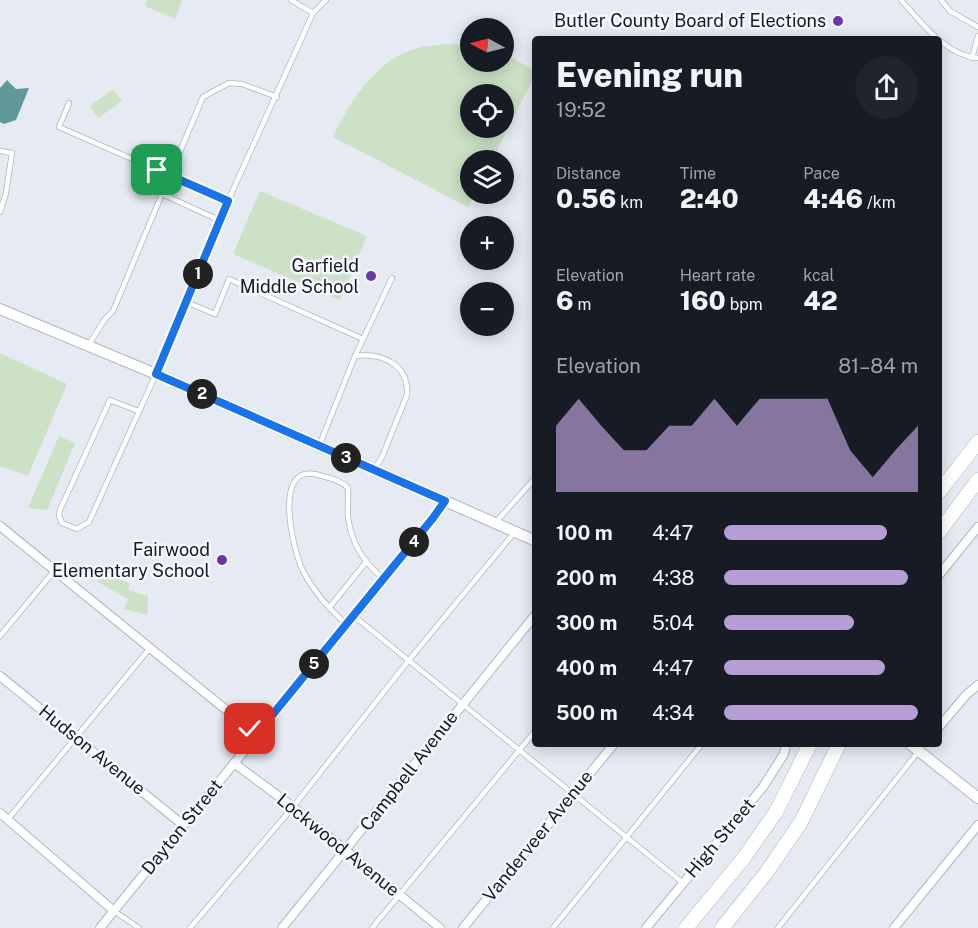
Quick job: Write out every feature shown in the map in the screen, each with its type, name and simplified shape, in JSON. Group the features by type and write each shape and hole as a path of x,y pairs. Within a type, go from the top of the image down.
{"highway":[{"path":"942,488 978,442"},
{"path":"942,528 978,480"},
{"name":"High Street","path":"686,928 743,859 776,812 808,747"},
{"path":"722,928 766,873 801,822 838,747"}],"street":[{"path":"0,309 156,374 532,539"},
{"name":"Dayton Street","path":"100,928 438,513 445,501"},
{"path":"0,526 256,735"},
{"path":"942,572 976,534"},
{"name":"Campbell Avenue","path":"282,928 532,619"},
{"name":"Hudson Avenue","path":"0,676 183,825"},
{"path":"942,723 966,695 978,685"},
{"name":"Vanderveer Avenue","path":"463,928 612,747"},
{"name":"High Street","path":"646,928 763,787 784,754 785,747"},
{"path":"919,747 978,798"},
{"name":"Lockwood Avenue","path":"234,763 293,807 440,928"},
{"path":"0,813 114,911"},
{"path":"894,928 978,825"}],"lane":[{"path":"291,0 313,13"},
{"path":"138,411 110,400 60,510 59,516 62,523 77,529 89,522 156,374 228,201 277,97 313,13 326,0"},
{"path":"901,0 937,36"},
{"path":"941,0 950,10 978,27"},
{"path":"972,58 978,36"},
{"path":"942,41 955,51 978,58"},
{"path":"170,175 203,97 229,83 242,84 277,97"},
{"path":"69,103 59,127 228,201"},
{"path":"0,151 12,153 6,193 0,212"},
{"path":"88,346 105,319 113,311 162,194 221,221"},
{"path":"319,446 355,356 392,278"},
{"path":"186,302 215,314 229,279 363,339"},
{"path":"355,356 369,354 382,356 395,364 403,373 408,384 407,395 382,457 374,470"},
{"path":"347,625 329,609 304,572 292,537 291,490 293,481 297,477 312,473 344,483 348,488 348,519 351,534 366,562 384,579"},
{"path":"494,524 532,481"},
{"path":"190,928 293,807 514,532"},
{"path":"329,609 366,562"},
{"path":"0,636 54,570"},
{"path":"354,616 683,883"},
{"path":"8,819 150,648"},
{"path":"372,928 532,735"},
{"path":"553,928 700,747"},
{"path":"778,928 917,747"},
{"path":"114,911 139,928"}],"shaded area":[{"path":"147,0 182,1 175,19 145,6"},
{"path":"444,44 460,45 460,72 514,72 514,59 532,69 532,81 514,117 514,84 460,84 460,138 503,138 497,150 460,150 460,203 333,137 347,110 365,84 388,63 418,48"},
{"path":"7,80 16,89 29,88 16,120 4,124 0,122 0,88"},
{"path":"113,89 122,101 98,118 90,106"},
{"path":"260,191 367,236 340,300 233,254"},
{"path":"0,353 67,384 28,476 0,466"},
{"path":"59,436 75,443 47,510 28,508"},
{"path":"105,571 130,584 128,590 148,596 147,615 124,609 128,599 96,581"}],"place":[{"name":"Butler County Board of Elections","path":"838,21"},
{"name":"Garfield Middle School","path":"371,276"},
{"name":"Fairwood Elementary School","path":"222,560"}],"route":[{"path":"157,170 228,201 156,374 445,501 438,513 256,735 250,729"}]}
